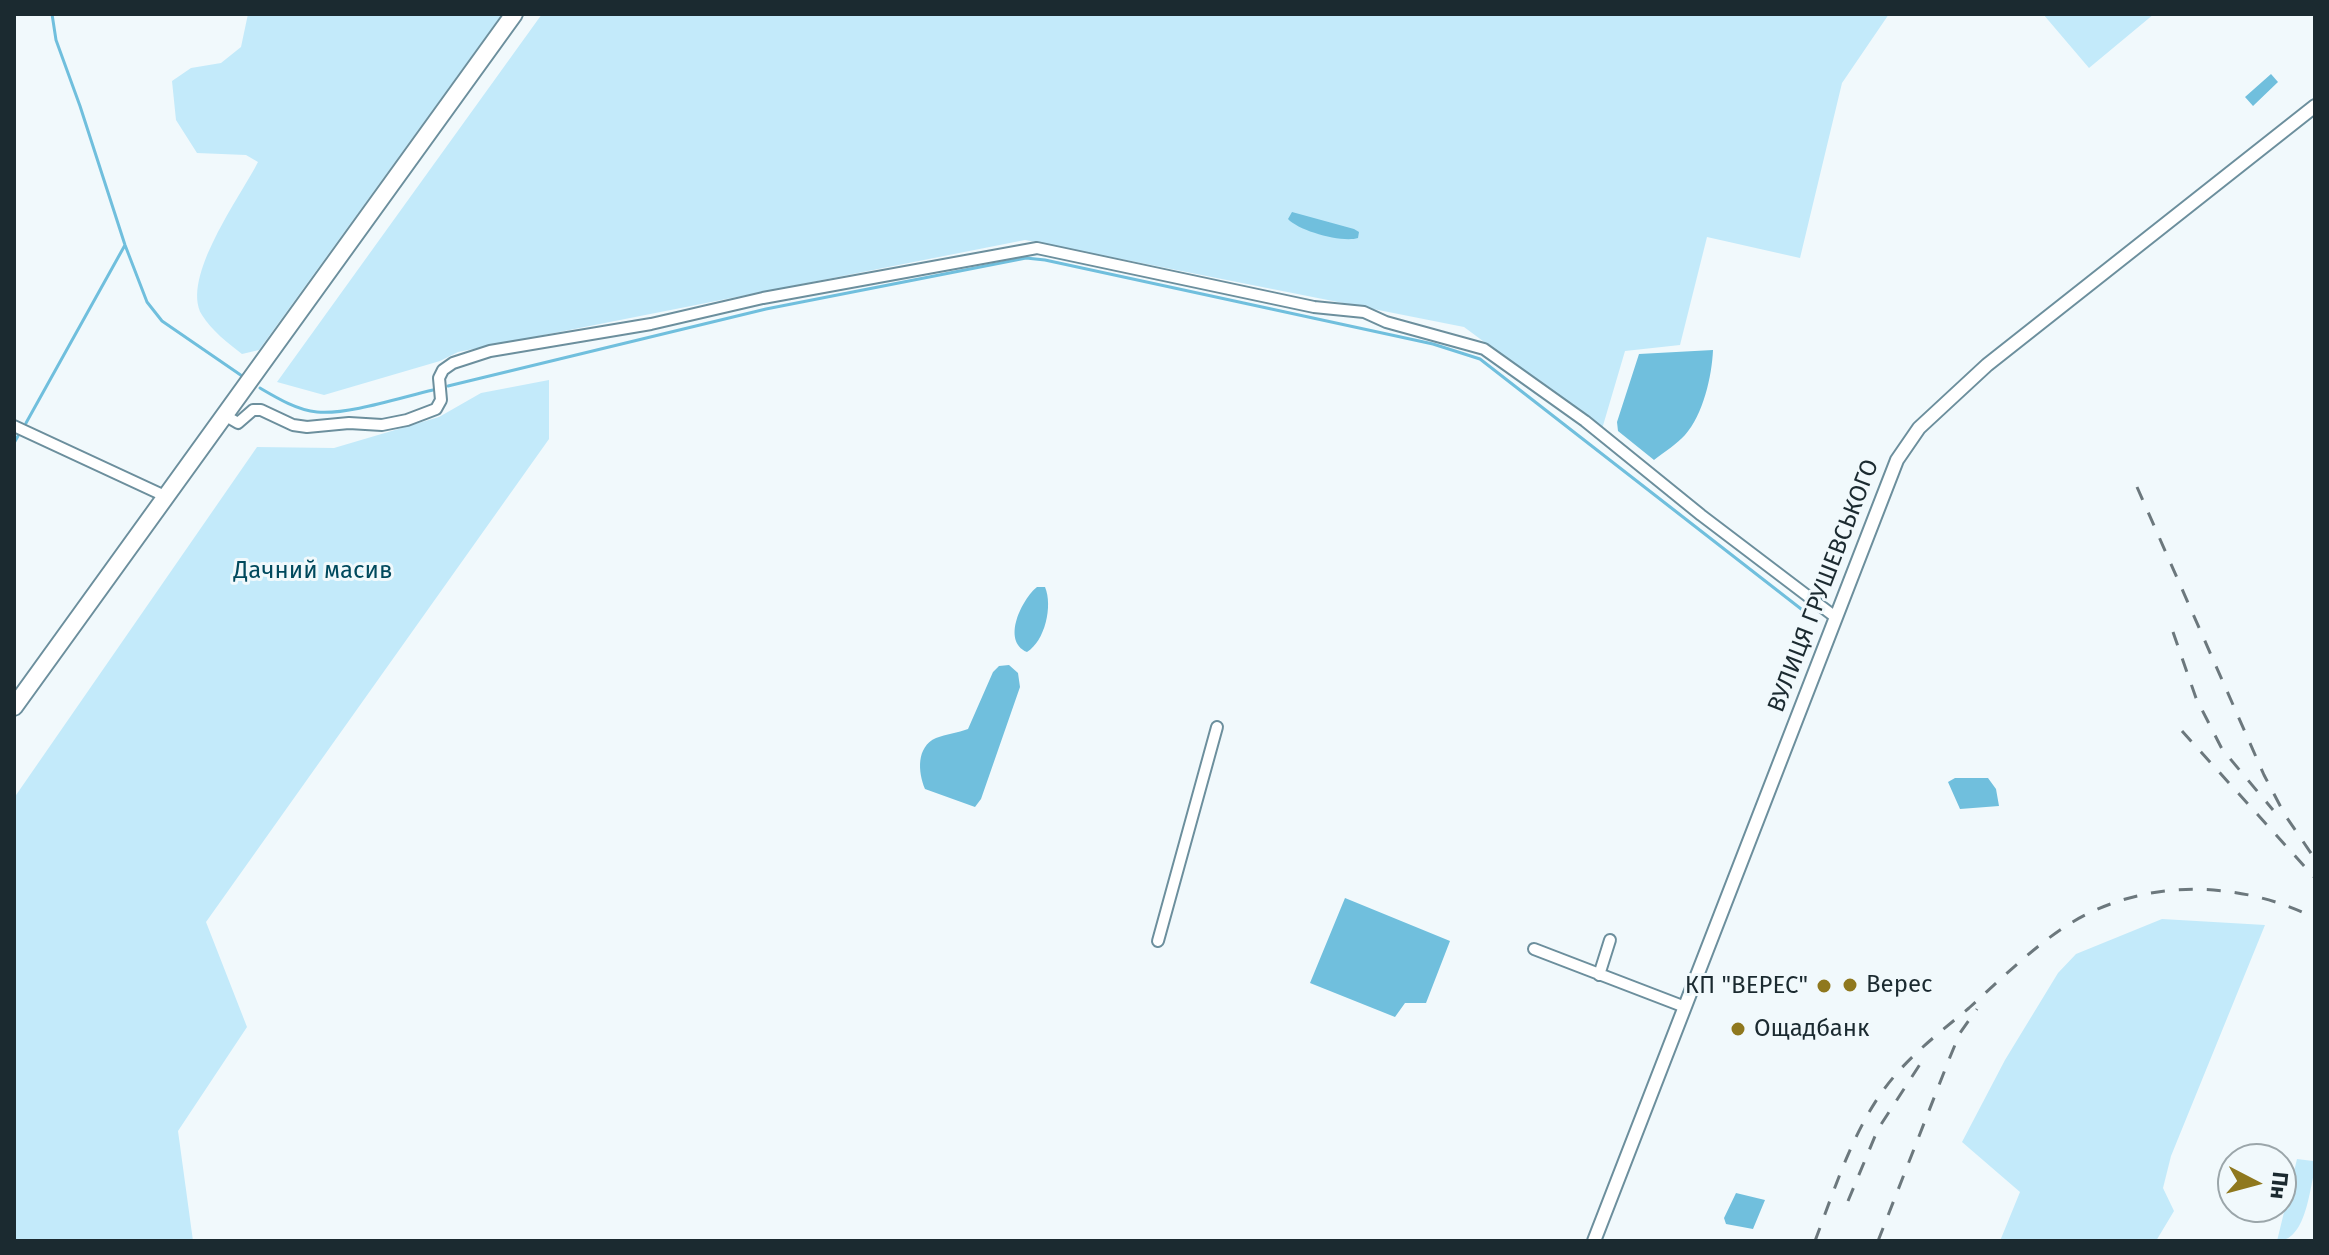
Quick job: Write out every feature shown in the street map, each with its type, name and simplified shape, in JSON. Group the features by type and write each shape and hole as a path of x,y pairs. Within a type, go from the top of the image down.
{"highway":[{"path":"14,707 514,14"}],"street":[{"name":"ВУЛИЦЯ ГРУШЕВСЬКОГО","path":"1594,1241 1897,460 1919,428 1987,365 2315,106"},
{"path":"226,416 238,423 253,410 261,410 280,421 307,427 349,423 382,425 407,420 436,409 441,400 439,378 443,370 453,363 490,351 651,324 763,298 1037,248 1314,307 1364,312 1386,322 1484,349 1585,421 1701,515 1834,616"},
{"path":"14,426 167,497"},
{"path":"1158,941 1217,727"},
{"path":"1599,975 1610,940"},
{"path":"1534,949 1685,1007"}],"green space":[{"path":"248,14 502,14 259,350 242,354 206,321 197,299 199,280 215,237 258,162 246,155 197,153 176,120 172,81 191,68 221,63 241,47"},
{"path":"542,14 1889,14 1842,83 1800,258 1707,237 1680,345 1625,351 1602,429 1464,327 1025,240 458,352 440,361 324,395 277,382"},
{"path":"2043,14 2154,14 2089,68"},
{"name":"Дачний масив","path":"549,380 549,439 206,922 247,1027 178,1131 193,1241 14,1241 14,798 257,447 334,448 439,417 481,393"},
{"path":"2162,919 2265,925 2171,1156 2163,1188 2174,1211 2156,1241 2000,1241 2020,1192 1962,1142 2005,1060 2058,973 2076,954"},
{"path":"2297,1159 2313,1161 2315,1169 2305,1213 2294,1233 2287,1239 2277,1241 2281,1223 2297,1223"}],"water":[{"path":"2271,74 2278,82 2253,106 2245,97"},
{"path":"1292,212 1354,229 1359,232 1358,238 1342,239 1311,232 1288,219"},
{"path":"1713,350 1702,406 1691,427 1678,442 1654,460 1618,431 1617,422 1639,354"},
{"path":"1037,587 1045,587 1048,613 1039,640 1027,652 1019,647 1015,630 1020,610"},
{"path":"1009,665 1018,673 1020,687 981,799 975,807 925,789 920,760 925,747 936,738 968,729 993,672 999,666"},
{"path":"1955,778 1988,778 1996,789 1999,806 1960,809 1948,782"},
{"path":"1345,898 1450,941 1426,1003 1405,1003 1395,1017 1310,983"},
{"path":"1736,1193 1765,1200 1753,1229 1726,1224 1724,1218"}],"waterway":[{"path":"52,14 56,40 147,302 162,321 245,378"},
{"path":"26,423 125,245"},
{"path":"448,386 766,309 1026,258 1045,260 1433,344 1480,359 1805,612"},
{"path":"260,388 287,403 317,412 359,408 433,390"},
{"path":"14,443 18,436"}],"railway":[{"path":"2137,487 2264,775 2285,815 2315,859"},
{"path":"2173,632 2196,698 2222,749 2273,810"},
{"path":"2182,731 2315,878"},
{"path":"1815,1241 1852,1145 1891,1080 1934,1037 2066,926 2095,910 2126,899 2189,889 2254,896 2315,918"},
{"path":"1878,1241 1960,1033 1977,1009"},
{"path":"1848,1201 1878,1129 1926,1055"}],"place":[{"name":"Верес","path":"1850,985"},
{"name":"КП \"ВЕРЕС\"","path":"1824,986"},
{"name":"Ощадбанк","path":"1738,1029"}]}
